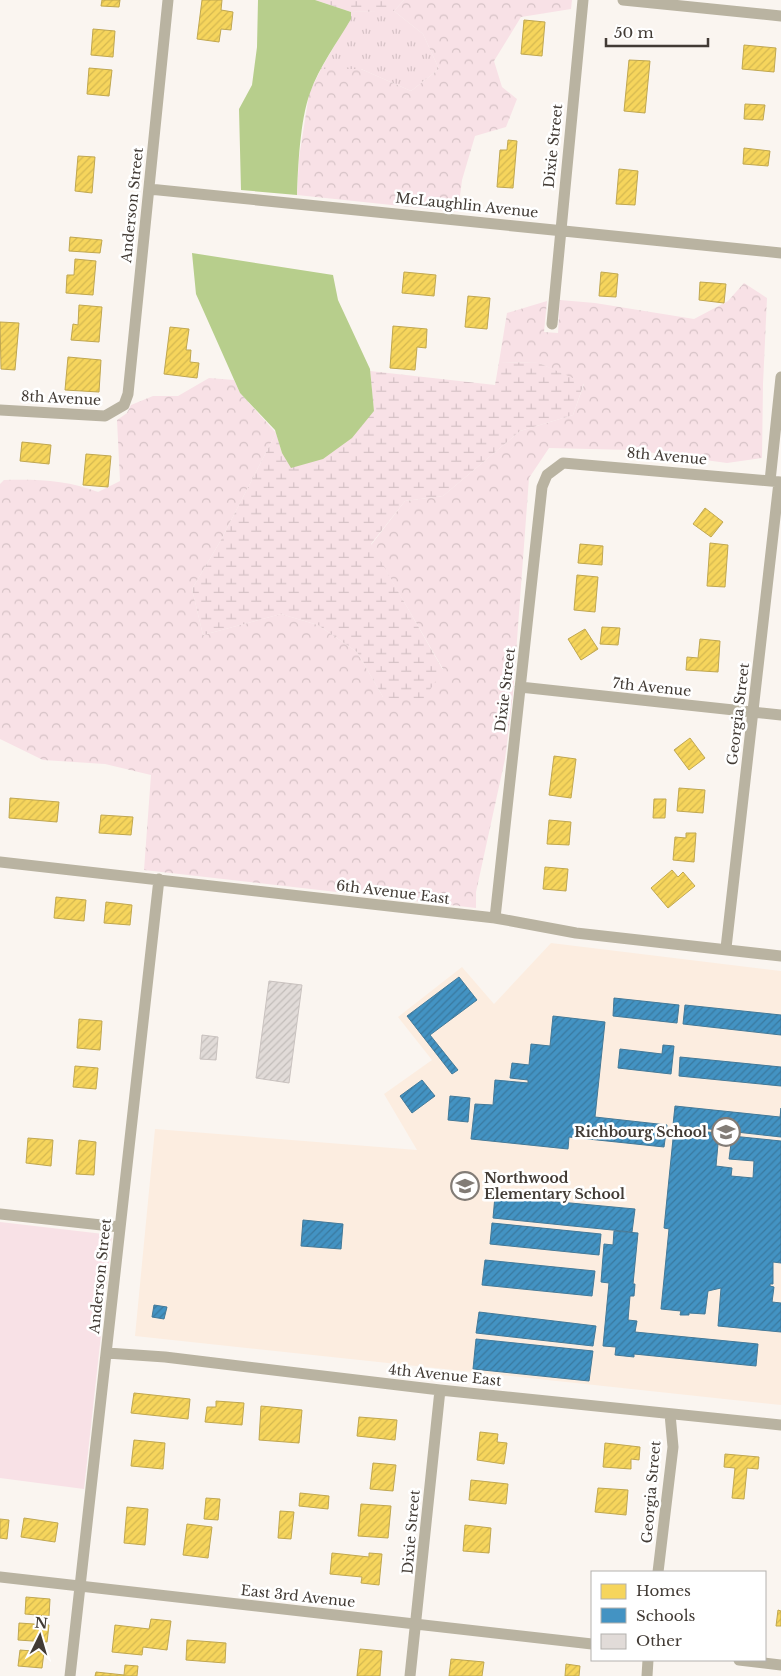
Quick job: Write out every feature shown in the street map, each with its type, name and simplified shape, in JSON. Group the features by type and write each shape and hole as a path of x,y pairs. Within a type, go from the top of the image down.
{"street":[{"name":"Anderson Street","path":"118,409 124,405 128,394 168,0"},
{"name":"Dixie Street","path":"552,324 584,0"},
{"path":"623,0 781,16"},
{"name":"McLaughlin Avenue","path":"149,189 781,253"},
{"name":"Georgia Street","path":"726,948 777,482 781,377"},
{"name":"8th Avenue","path":"0,410 105,416 118,409"},
{"name":"8th Avenue","path":"553,469 563,463 587,464 777,482"},
{"name":"Dixie Street","path":"495,918 542,487 546,475 553,469"},
{"name":"7th Avenue","path":"520,687 781,715"},
{"name":"6th Avenue East","path":"0,862 495,918 576,933 726,948 781,956"},
{"name":"Anderson Street","path":"70,1676 159,879"},
{"path":"0,1214 120,1227"},
{"name":"4th Avenue East","path":"106,1353 781,1425"},
{"name":"Dixie Street","path":"410,1676 417,1625 440,1390"},
{"name":"Georgia Street","path":"658,1571 673,1447 670,1414"},
{"name":"East 3rd Avenue","path":"0,1577 591,1644"},
{"path":"647,1676 648,1661"},
{"path":"747,1661 781,1665"}],"shaded area":[{"path":"258,0 315,0 351,12 351,19 318,74 310,93 300,144 297,195 241,190 239,109 252,85 257,47"},
{"path":"192,253 333,275 338,300 370,369 374,411 352,438 323,459 291,468 282,453 275,430 240,393 196,294"},
{"name":"Northwood Elementary School","path":"551,943 781,971 781,1405 135,1336 155,1129 417,1150 384,1094 432,1060 398,1017 462,967 494,1004"}],"green space":[{"path":"315,0 404,0 394,11 351,12"},
{"path":"404,0 572,0 571,9 521,17 494,61 502,87 517,99 506,127 475,136 462,180 458,212 297,195 299,158 309,94 321,69 361,69 411,91 439,69 423,34 394,11"},
{"path":"394,11 423,34 439,69 411,91 361,69 321,69 350,19 351,12"},
{"path":"744,283 767,298 762,458 727,463 632,450 549,448 529,478 513,694 505,759 476,892 476,908 144,870 151,775 105,764 43,760 0,739 0,484 4,480 52,481 98,492 120,481 117,420 127,413 131,405 153,396 178,396 209,378 234,380 240,393 276,433 221,540 192,589 203,635 281,614 318,625 357,652 383,697 443,669 371,545 405,501 443,496 520,431 573,415 584,384 539,363 499,362 507,313 547,301 544,332 558,333 560,300 595,303 694,319 728,301"},
{"path":"499,362 539,363 584,383 573,415 520,431 443,496 405,501 371,544 443,670 422,702 383,697 357,652 318,625 281,614 203,635 192,589 221,540 276,433 282,453 374,411 370,371 495,385"},
{"path":"0,1222 112,1235 84,1489 0,1478"}],"building: Homes":[{"path":"102,0 120,0 119,7 101,6"},
{"path":"202,0 222,0 221,10 233,12 231,30 221,29 219,42 197,39"},
{"path":"524,20 545,22 542,56 521,54"},
{"path":"93,29 115,31 113,57 91,55"},
{"path":"744,45 776,48 774,72 742,69"},
{"path":"629,60 650,61 645,113 624,111"},
{"path":"89,68 112,70 109,96 87,94"},
{"path":"745,104 765,105 763,120 744,119"},
{"path":"508,140 517,141 513,188 497,187 500,150 507,150"},
{"path":"744,148 770,151 768,166 743,164"},
{"path":"78,156 95,157 92,193 75,191"},
{"path":"619,169 638,171 635,205 616,204"},
{"path":"70,237 102,240 100,253 69,251"},
{"path":"75,259 96,261 93,295 66,293 67,275 74,275"},
{"path":"404,272 436,275 434,296 402,293"},
{"path":"601,272 618,274 616,297 599,296"},
{"path":"700,282 726,284 724,303 699,300"},
{"path":"468,296 490,298 487,329 465,327"},
{"path":"79,305 102,307 99,342 71,340 73,324 78,325"},
{"path":"0,322 19,323 15,370 1,369"},
{"path":"393,326 427,329 426,348 417,347 415,370 390,368"},
{"path":"170,327 189,329 186,350 191,350 190,362 199,363 197,378 164,374"},
{"path":"68,357 101,360 99,392 65,390"},
{"path":"22,442 51,445 49,464 20,461"},
{"path":"86,454 111,456 108,487 83,485"},
{"path":"705,508 723,522 711,537 693,524"},
{"path":"710,543 728,545 725,587 707,586"},
{"path":"580,544 603,546 602,565 578,563"},
{"path":"577,575 598,577 595,612 574,610"},
{"path":"602,627 620,628 618,645 600,644"},
{"path":"585,629 598,649 581,660 568,639"},
{"path":"700,639 720,641 718,672 686,670 687,657 698,658"},
{"path":"690,738 705,758 689,770 674,750"},
{"path":"554,756 576,759 571,798 549,795"},
{"path":"679,788 705,790 703,813 677,811"},
{"path":"10,798 59,802 57,822 9,818"},
{"path":"654,799 666,799 665,818 653,818"},
{"path":"101,815 133,817 131,835 99,833"},
{"path":"549,820 571,822 569,845 547,844"},
{"path":"686,833 696,833 694,862 673,860 675,837 686,838"},
{"path":"545,867 568,869 566,891 543,889"},
{"path":"672,870 678,877 683,872 695,886 668,908 651,888"},
{"path":"56,897 86,900 84,921 54,918"},
{"path":"106,902 132,905 130,925 104,923"},
{"path":"79,1019 102,1021 100,1050 77,1048"},
{"path":"75,1066 98,1068 96,1089 73,1087"},
{"path":"28,1138 53,1140 51,1166 26,1163"},
{"path":"79,1140 96,1142 94,1175 76,1174"},
{"path":"134,1393 190,1399 188,1419 131,1413"},
{"path":"216,1401 244,1403 242,1425 205,1422 207,1407 216,1407"},
{"path":"261,1406 302,1410 299,1443 259,1440"},
{"path":"359,1417 397,1420 395,1440 357,1436"},
{"path":"480,1432 498,1434 497,1442 507,1443 504,1464 477,1460"},
{"path":"134,1440 165,1443 163,1469 131,1466"},
{"path":"605,1443 640,1447 639,1460 631,1459 631,1469 603,1467"},
{"path":"725,1454 759,1457 758,1469 747,1468 744,1499 732,1498 735,1468 724,1467"},
{"path":"373,1463 396,1465 393,1491 370,1489"},
{"path":"471,1480 508,1484 506,1504 469,1500"},
{"path":"598,1488 628,1490 626,1515 595,1512"},
{"path":"300,1493 329,1496 328,1509 299,1506"},
{"path":"206,1498 220,1499 218,1520 204,1519"},
{"path":"361,1504 391,1506 388,1538 358,1536"},
{"path":"127,1507 148,1509 145,1545 124,1543"},
{"path":"280,1511 294,1512 291,1539 278,1538"},
{"path":"24,1518 58,1523 55,1542 21,1537"},
{"path":"0,1519 9,1520 7,1539 0,1538"},
{"path":"187,1524 212,1527 208,1558 183,1555"},
{"path":"465,1525 491,1528 489,1553 463,1551"},
{"path":"332,1553 369,1557 369,1553 382,1554 379,1585 361,1583 362,1577 330,1574"},
{"path":"26,1597 50,1599 49,1616 25,1614"},
{"path":"778,1610 781,1611 781,1626 776,1626"},
{"path":"151,1619 171,1621 167,1650 143,1647 142,1655 112,1652 115,1625 149,1629"},
{"path":"19,1623 49,1625 47,1642 18,1640"},
{"path":"187,1640 226,1643 225,1663 186,1660"},
{"path":"360,1649 382,1651 380,1676 357,1676"},
{"path":"20,1650 44,1652 42,1668 18,1666"},
{"path":"451,1659 484,1662 482,1676 449,1676"},
{"path":"566,1664 580,1666 579,1676 565,1676"},
{"path":"125,1665 138,1666 137,1676 95,1676 96,1672 124,1675"}],"building: Schools":[{"path":"459,977 477,1000 430,1035 458,1070 452,1074 407,1016"},
{"path":"614,998 679,1005 677,1023 613,1016"},
{"path":"685,1005 781,1015 781,1035 683,1024"},
{"path":"553,1016 605,1022 595,1117 667,1125 664,1147 569,1137 568,1149 471,1139 475,1104 493,1105 495,1080 528,1083 528,1080 510,1078 512,1063 529,1065 531,1044 550,1046"},
{"path":"663,1045 674,1046 671,1074 618,1068 620,1049 662,1054"},
{"path":"680,1057 781,1067 781,1086 679,1076"},
{"path":"422,1080 435,1096 412,1113 400,1096"},
{"path":"450,1096 470,1098 468,1122 448,1120"},
{"path":"675,1106 780,1117 781,1108 781,1137 673,1125"},
{"path":"674,1129 719,1133 716,1166 732,1168 731,1176 753,1178 754,1161 729,1159 732,1136 781,1141 781,1263 773,1262 773,1284 770,1284 770,1286 774,1287 772,1302 781,1303 781,1332 718,1326 721,1288 708,1291 705,1314 689,1313 689,1315 680,1315 681,1311 661,1309 669,1229 664,1228"},
{"path":"495,1196 635,1209 632,1232 493,1218"},
{"path":"303,1220 343,1224 341,1249 301,1246"},
{"path":"492,1223 601,1234 599,1255 490,1244"},
{"path":"614,1231 638,1233 633,1284 635,1284 634,1296 630,1296 628,1320 637,1321 635,1332 758,1344 756,1366 634,1354 634,1357 615,1355 616,1347 603,1346 609,1283 601,1282 604,1244 613,1245"},
{"path":"485,1260 595,1271 592,1296 482,1285"},
{"path":"154,1305 167,1307 164,1319 152,1317"},
{"path":"479,1312 596,1326 593,1346 476,1333"},
{"path":"476,1339 593,1351 589,1381 473,1369"}],"building: Other":[{"path":"269,981 302,985 289,1083 256,1078"},
{"path":"202,1035 218,1037 216,1060 200,1059"}],"place":[{"name":"Richbourg School","path":"726,1132"},
{"name":"Northwood Elementary School","path":"465,1186"}]}
